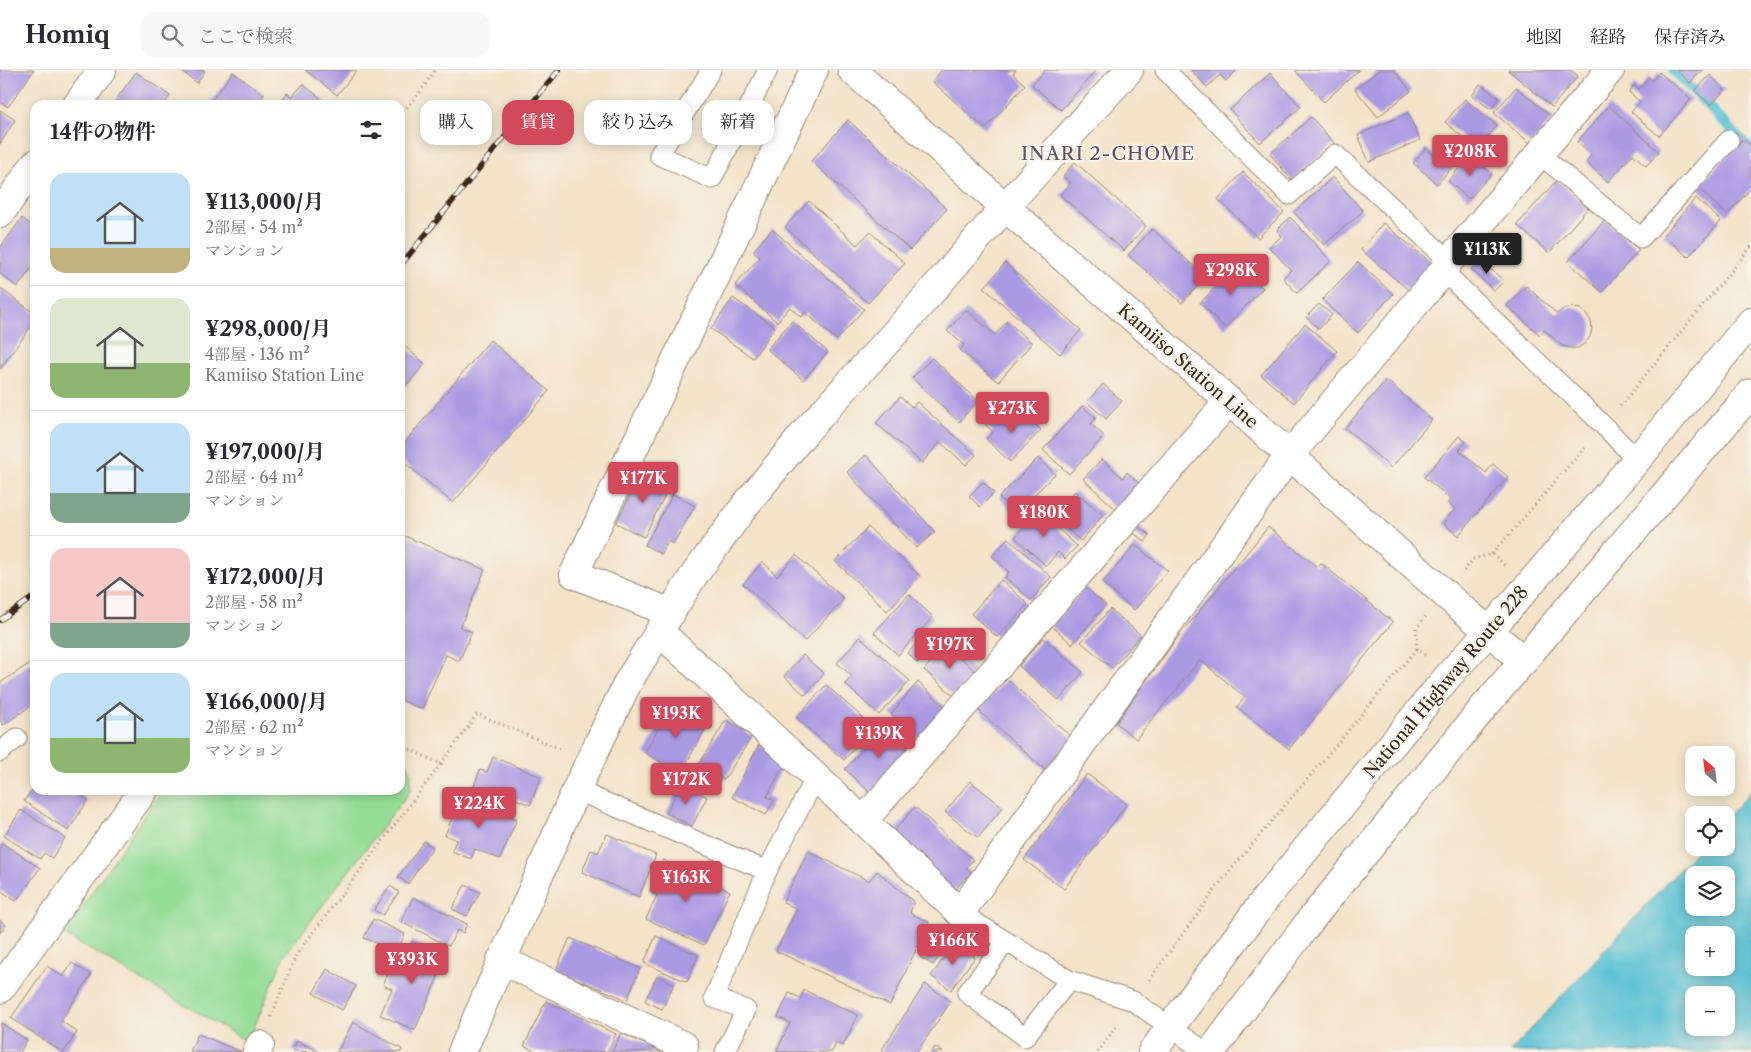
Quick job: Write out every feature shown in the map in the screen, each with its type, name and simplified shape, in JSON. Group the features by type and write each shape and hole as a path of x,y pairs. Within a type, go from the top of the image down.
{"main road":[{"path":"81,100 102,70"},
{"path":"814,70 574,574 665,622 816,777 960,913 1289,456 1610,70"},
{"name":"Kamiiso Station Line","path":"852,70 1005,207 1229,401 1446,595 1524,661"},
{"path":"462,1052 576,790 628,682 692,578 800,438 1129,70"},
{"path":"0,214 17,193 30,172"},
{"name":"National Highway Route 228","path":"1152,1052 1266,898 1449,675 1490,631 1637,460 1751,322"},
{"path":"1211,1052 1312,918 1484,707 1751,393"},
{"path":"863,821 1229,401"},
{"path":"0,989 140,795"},
{"path":"501,960 687,1050"}],"lane":[{"path":"711,70 659,155 712,179 768,70"},
{"path":"1165,70 1289,195 1334,154 1637,460"},
{"path":"1539,154 1641,238 1729,140"},
{"path":"0,752 17,738"},
{"path":"726,1052 746,1010 714,998 767,871 816,777"},
{"path":"576,790 767,871"},
{"path":"960,913 1069,980 1133,1001 1206,1052"},
{"path":"1006,942 967,993 1023,1044 1069,980"}],"path":[{"path":"405,110 422,91 435,70"},
{"path":"1492,554 1604,426 1751,247"},
{"path":"259,1048 296,955 442,764 477,714 564,751"},
{"path":"405,747 442,764"}],"green space":[{"path":"405,762 409,768 411,776 410,791 284,956 248,1042 63,934 159,795 405,795"}],"water":[{"path":"1751,791 1751,1052 1510,1052 1692,856 1735,856 1735,808"}],"building":[{"path":"0,70 34,70 8,107 0,102"},
{"path":"180,70 204,70 205,71 197,83"},
{"path":"305,70 357,70 337,95"},
{"path":"942,70 1016,70 1013,74 1025,85 985,129 932,81"},
{"path":"1045,70 1096,70 1061,110 1032,85"},
{"path":"1191,70 1237,70 1226,81 1220,75 1207,87"},
{"path":"1295,70 1359,70 1324,102"},
{"path":"1379,70 1394,70 1411,91 1378,117 1355,89"},
{"path":"1508,70 1571,70 1578,76 1552,107"},
{"path":"1676,70 1702,70 1690,83"},
{"path":"136,72 170,96 167,100 116,100"},
{"path":"233,72 264,95 260,100 212,100"},
{"path":"1659,72 1691,99 1659,136 1631,112 1640,102 1629,92 1634,85 1639,89 1649,77 1652,81"},
{"path":"1270,73 1301,107 1260,143 1230,110"},
{"path":"1710,75 1725,90 1711,105 1695,91"},
{"path":"303,84 323,100 282,100 287,93 292,97"},
{"path":"1480,84 1499,98 1491,109 1472,96"},
{"path":"1516,87 1553,118 1531,144 1494,113"},
{"path":"1465,99 1497,126 1477,149 1445,122"},
{"path":"1609,106 1659,152 1646,166 1633,154 1608,182 1586,162 1591,155 1577,142"},
{"path":"0,110 15,120 0,144"},
{"path":"1408,113 1420,140 1369,162 1358,135"},
{"path":"1311,117 1334,143 1292,180 1270,154"},
{"path":"848,120 947,209 910,250 811,161"},
{"path":"1743,139 1751,146 1751,188 1727,215 1698,188"},
{"path":"1456,145 1465,153 1437,184 1413,163 1426,148 1442,162"},
{"path":"1471,155 1492,173 1469,199 1448,181"},
{"path":"1075,162 1146,226 1124,251 1060,195 1071,183 1063,176"},
{"path":"1243,172 1284,212 1258,238 1218,199"},
{"path":"1333,177 1363,211 1324,245 1294,212"},
{"path":"1557,180 1588,208 1549,253 1517,225"},
{"path":"1696,198 1721,221 1688,257 1663,235"},
{"path":"809,201 857,245 870,232 905,263 868,303 785,227"},
{"path":"1290,217 1331,261 1297,293 1283,278 1291,270 1269,247 1282,236 1277,230"},
{"path":"22,218 30,224 30,270 18,287 0,274 0,248"},
{"path":"1605,220 1639,250 1602,292 1568,262"},
{"path":"1383,223 1434,265 1411,292 1361,250"},
{"path":"772,229 864,309 837,340 805,312 801,317 790,307 777,322 735,285 760,257 753,251"},
{"path":"1152,229 1206,277 1182,303 1128,255"},
{"path":"1480,259 1504,281 1494,291 1471,269"},
{"path":"1358,262 1393,294 1358,333 1322,300"},
{"path":"1005,263 1081,330 1060,354 984,288"},
{"path":"1238,264 1263,288 1225,328 1200,303"},
{"path":"1526,286 1557,314 1563,309 1572,307 1580,309 1586,314 1591,321 1592,329 1590,337 1585,343 1578,348 1562,346 1544,330 1540,335 1507,306"},
{"path":"0,288 30,310 30,328 0,369"},
{"path":"733,298 775,327 753,358 711,329"},
{"path":"1319,304 1332,315 1319,329 1306,317"},
{"path":"966,310 995,335 1007,321 1032,343 998,382 960,350 964,345 947,331"},
{"path":"792,321 828,352 803,380 767,349"},
{"path":"1305,324 1337,351 1294,403 1261,375"},
{"path":"490,340 549,391 453,503 405,463 405,442"},
{"path":"405,346 425,364 405,386"},
{"path":"932,358 978,401 959,422 912,378"},
{"path":"1386,380 1432,420 1391,468 1345,428"},
{"path":"1103,384 1122,401 1106,419 1087,402"},
{"path":"900,397 912,407 917,402 976,455 966,465 940,442 922,463 876,423"},
{"path":"1082,406 1096,418 1091,424 1104,436 1069,474 1043,450"},
{"path":"1018,407 1041,430 1010,462 986,439 993,432 985,424 992,416 1001,425"},
{"path":"1459,436 1466,442 1459,450 1486,473 1493,464 1508,477 1458,536 1443,523 1455,509 1448,503 1451,499 1424,477"},
{"path":"866,455 935,532 916,548 847,472"},
{"path":"1038,458 1055,474 1015,514 999,497"},
{"path":"1102,459 1123,478 1127,472 1143,487 1119,512 1083,479"},
{"path":"642,472 670,485 644,537 616,523"},
{"path":"983,482 994,493 980,507 969,496"},
{"path":"1075,491 1103,515 1081,541 1045,510 1056,497 1064,503"},
{"path":"673,494 695,506 673,544 668,541 661,554 645,545"},
{"path":"1035,508 1077,546 1065,559 1058,552 1046,566 1015,537 1026,525 1022,522"},
{"path":"1134,524 1150,535 1145,542 1130,530"},
{"path":"868,527 920,576 887,611 835,561"},
{"path":"1268,527 1317,567 1321,563 1393,622 1289,749 1237,707 1245,697 1200,660 1136,739 1116,723 1175,641"},
{"path":"405,536 485,570 460,627 472,632 459,661 446,655 422,709 405,702"},
{"path":"1008,538 1051,577 1031,600 1005,577 1009,572 992,556"},
{"path":"1135,545 1168,571 1134,610 1102,583"},
{"path":"796,555 844,599 805,641 743,584 763,562 777,576"},
{"path":"1001,580 1028,604 997,637 971,614"},
{"path":"1085,587 1106,605 1072,644 1052,626"},
{"path":"909,594 933,617 898,655 874,633"},
{"path":"1110,609 1141,635 1112,668 1081,642"},
{"path":"924,635 934,645 917,663 908,653"},
{"path":"860,637 910,681 879,715 845,684 852,676 837,663"},
{"path":"1043,638 1083,672 1059,700 1019,666"},
{"path":"946,645 975,671 954,696 924,670"},
{"path":"803,655 824,674 805,695 784,676"},
{"path":"30,663 30,706 3,725 0,720 0,683"},
{"path":"1007,679 1073,739 1045,770 978,710"},
{"path":"918,682 946,708 919,739 891,714"},
{"path":"826,685 873,727 844,760 796,718"},
{"path":"670,706 707,726 681,773 645,753"},
{"path":"726,720 752,736 724,780 699,764"},
{"path":"886,724 913,749 871,794 845,769"},
{"path":"759,745 787,759 767,797 774,800 766,815 732,797"},
{"path":"493,757 541,777 530,805 516,799 512,808 472,791 480,770 487,772"},
{"path":"1087,774 1127,804 1064,889 1024,860"},
{"path":"970,781 1003,807 978,838 945,812"},
{"path":"681,784 707,797 692,826 666,813"},
{"path":"30,793 30,795 80,795 88,800 68,831 24,801"},
{"path":"461,796 517,819 500,859 475,849 471,859 452,851 456,840 445,835"},
{"path":"915,807 973,860 966,868 971,872 953,892 891,834"},
{"path":"21,810 65,838 52,858 44,853 40,859 4,836"},
{"path":"607,834 656,855 639,897 582,872 591,850 598,853"},
{"path":"424,841 433,847 408,884 398,877"},
{"path":"2,843 40,868 16,901 0,890 0,846"},
{"path":"808,851 869,881 877,871 914,902 910,913 929,922 890,1005 776,951 797,909 783,902"},
{"path":"663,860 730,891 704,945 646,919 657,895 650,891"},
{"path":"465,885 480,892 467,916 452,909"},
{"path":"390,886 399,892 383,915 374,910"},
{"path":"413,897 467,924 463,933 457,930 449,946 401,922"},
{"path":"373,919 405,934 397,952 364,938"},
{"path":"0,920 6,925 0,933"},
{"path":"935,935 948,944 933,965 920,957"},
{"path":"656,936 698,955 687,982 644,963"},
{"path":"570,938 640,968 627,1000 556,970"},
{"path":"412,941 447,956 415,1030 380,1015 392,989 383,985 391,966 400,970"},
{"path":"955,943 975,957 951,990 931,976"},
{"path":"72,963 91,975 61,1021 77,1032 64,1052 62,1052 11,1018 47,966 63,977"},
{"path":"327,969 356,986 342,1010 313,993"},
{"path":"657,976 674,984 662,1009 645,1001"},
{"path":"925,984 951,1001 917,1052 881,1051"},
{"path":"804,990 858,1015 843,1046 836,1043 832,1052 776,1052 790,1023 778,1017 789,993 801,998"},
{"path":"546,1001 616,1034 607,1052 537,1052 524,1046"},
{"path":"353,1022 402,1049 401,1052 337,1052"},
{"path":"1,1023 27,1040 20,1052 0,1052"},
{"path":"621,1033 662,1052 612,1052"},
{"path":"198,1034 242,1052 190,1052"},
{"path":"297,1041 320,1052 292,1051"},
{"path":"935,1047 943,1052 931,1052"}],"waterway":[{"path":"1673,70 1751,150"}],"railway":[{"path":"405,260 559,70"},
{"path":"0,620 30,599"}],"district":[{"name":"INARI 2-CHOME","path":"1108,153"}]}
